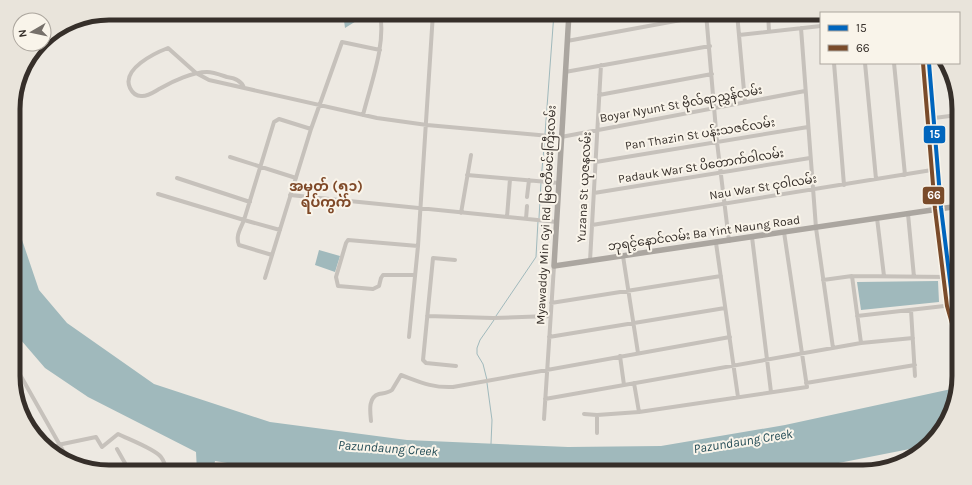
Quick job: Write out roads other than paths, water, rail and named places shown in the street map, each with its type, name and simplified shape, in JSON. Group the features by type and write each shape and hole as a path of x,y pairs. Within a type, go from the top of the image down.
{"main road":[{"name":"Myawaddy Min Gyi Rd မြဝတီမင်းကြီးလမ်း","path":"554,266 568,20"},
{"path":"928,64 949,277 952,294"},
{"name":"ဘုရင့်နောင်လမ်း Ba Yint Naung Road","path":"554,266 952,207"}],"street":[{"path":"363,115 380,50 383,27 382,20"},
{"path":"409,337 421,209 433,20"},
{"path":"567,41 675,20"},
{"path":"707,20 720,174 729,241"},
{"path":"738,20 745,102"},
{"path":"768,20 769,31"},
{"path":"739,35 820,26"},
{"path":"801,28 816,228 833,348"},
{"path":"265,278 311,129 342,42 380,50"},
{"path":"565,72 710,46"},
{"name":"Boyar Nyunt St ဗိုလ်ရာညွှန်လမ်း","path":"196,73 164,86 146,96 140,96 133,92 128,82 129,76 137,66 148,57 168,48 196,73 209,80 363,115 427,125 562,137 597,129 805,91"},
{"path":"834,64 844,184"},
{"path":"864,64 876,179"},
{"path":"894,64 905,175"},
{"name":"Yuzana St ယုဇနလမ်း","path":"593,261 592,225 601,65"},
{"path":"196,73 208,72 229,77 241,82 244,88"},
{"path":"599,95 712,74"},
{"path":"934,118 952,116"},
{"path":"272,255 239,245 237,236 250,202 274,122 279,119 311,129"},
{"name":"Pan Thazin St ပန်းသဇင်လမ်း","path":"596,162 808,127"},
{"path":"460,213 470,155"},
{"path":"230,157 296,178"},
{"name":"Padauk War St ပိတောက်ဝါလမ်း","path":"594,193 720,174 810,158"},
{"name":"Nau War St ငုဝါလမ်း","path":"592,225 938,169"},
{"path":"467,175 559,183"},
{"path":"177,178 250,202"},
{"path":"507,217 510,178"},
{"path":"527,197 529,180"},
{"path":"158,194 280,230"},
{"path":"290,195 557,222"},
{"path":"526,219 527,206"},
{"path":"908,214 914,276"},
{"path":"877,218 884,276"},
{"path":"784,232 807,385"},
{"path":"752,237 771,392"},
{"path":"415,275 383,275 379,286 372,289 338,286 336,277 348,240 418,246"},
{"path":"716,243 738,397"},
{"path":"623,256 638,353"},
{"path":"455,260 433,258 424,362 456,366"},
{"name":"Myawaddy Min Gyi Rd မြဝတီမင်းကြီးလမ်း","path":"544,419 554,266"},
{"path":"551,303 721,276"},
{"path":"823,280 852,276 949,277"},
{"path":"852,276 861,343"},
{"path":"857,316 952,305"},
{"path":"549,337 726,308"},
{"path":"910,310 915,376"},
{"path":"427,316 493,318 550,316"},
{"path":"371,421 370,410 372,398 377,394 392,390 401,375 430,386 440,388 453,387 730,337"},
{"path":"546,399 861,343 913,338"},
{"path":"620,356 624,385"},
{"path":"584,414 597,415 639,412 771,392 914,365"},
{"path":"20,380 64,452"},
{"path":"634,383 639,412"},
{"path":"597,415 597,433"},
{"path":"54,445 96,437 102,447 118,434 152,450 161,456 165,465"},
{"path":"117,449 126,465"}],"water":[{"path":"344,20 358,20 345,28"},
{"name":"Pazundaung Creek","path":"20,234 39,290 67,323 154,384 270,422 407,440 568,447 661,446 785,425 951,389 947,405 937,425 930,435 915,448 829,465 239,465 215,461 214,465 197,465 196,452 88,397 45,368 20,339"},
{"path":"319,250 340,256 335,272 315,265"},
{"path":"938,281 939,302 861,310 857,282"}],"waterway":[{"path":"545,134 553,20"},
{"path":"541,180 545,137"},
{"path":"539,218 541,183"},
{"path":"496,316 536,257 538,221"},
{"path":"487,380 483,364 477,354 477,348 480,340 494,320"},
{"path":"487,383 492,420 491,444"}],"district":[{"name":"အမှတ် (၅၁) ရပ်ကွက်","path":"326,194"}]}
